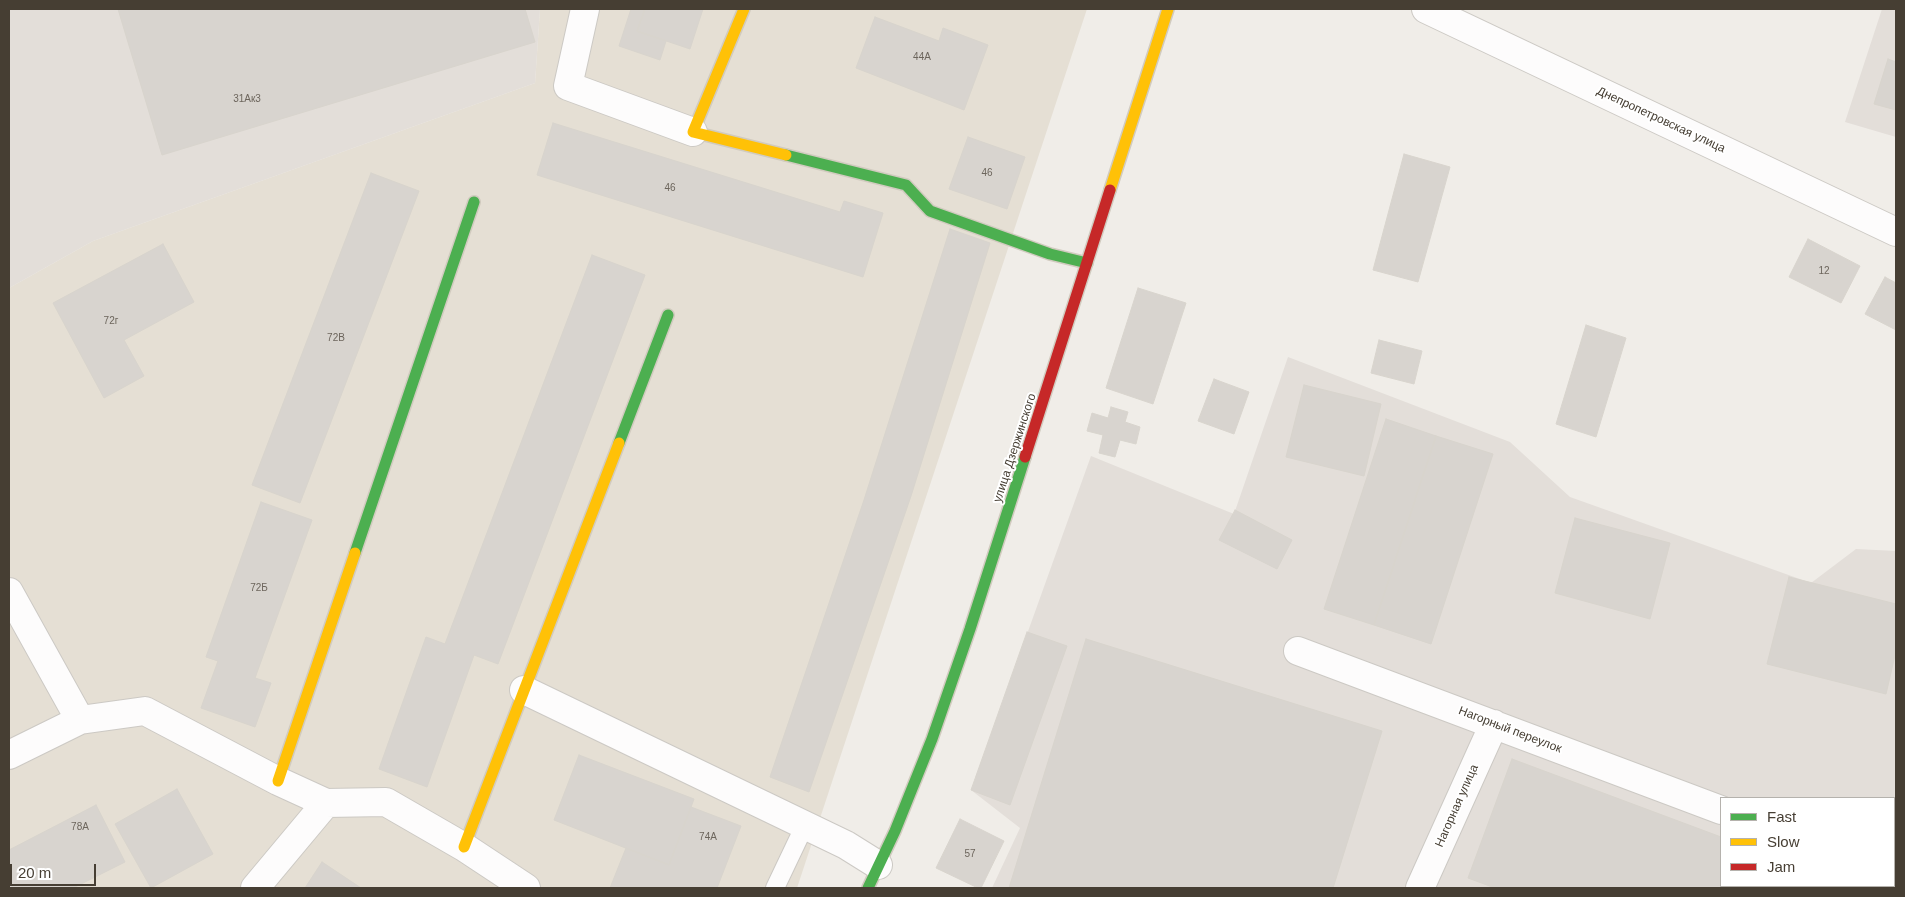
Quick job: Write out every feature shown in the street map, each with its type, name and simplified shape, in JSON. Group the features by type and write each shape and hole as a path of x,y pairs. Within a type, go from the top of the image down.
{"street":[{"path":"585,9 568,86 693,132 906,185 930,211 1050,254 1086,263"},
{"path":"693,132 744,9"},
{"name":"улица Дзержинского","path":"873,877 902,812 942,712 1006,521 1077,298 1086,263 1168,9"},
{"name":"Днепропетровская улица","path":"1426,9 1896,232"},
{"path":"278,782 474,202"},
{"path":"464,847 668,315"},
{"path":"9,592 80,720"},
{"name":"Нагорный переулок","path":"1298,651 1720,810"},
{"path":"524,690 846,845 873,877"},
{"path":"9,755 80,720 144,711 278,782 326,803 386,802 464,847 526,888"},
{"name":"Нагорная улица","path":"1420,888 1494,724"},
{"path":"254,888 326,803"}],"lane":[{"path":"775,888 805,825"}],"shaded area":[{"path":"9,9 540,9 535,83 93,241 9,288"},
{"path":"540,9 1087,9 797,888 9,888 9,288 93,241 535,83"},
{"path":"1882,9 1896,9 1896,137 1845,122"},
{"path":"1288,357 1510,442 1570,497 1811,583 1856,549 1896,551 1896,888 992,888 1020,828 971,790 1091,456 1234,514"}],"building":[{"path":"118,9 525,9 535,42 162,155"},
{"path":"631,9 645,9 637,31 666,41 660,60 619,46"},
{"path":"645,9 703,9 690,49 637,31"},
{"path":"875,17 939,41 943,28 988,45 964,110 856,68"},
{"path":"1888,59 1896,62 1896,110 1874,104"},
{"path":"553,123 840,212 844,201 883,213 863,277 537,175"},
{"path":"968,137 1025,157 1007,209 949,189"},
{"path":"1404,154 1450,167 1418,282 1373,270"},
{"path":"371,173 419,191 300,503 252,485"},
{"path":"950,229 990,243 911,496 809,792 770,777 864,500"},
{"path":"1808,239 1860,266 1841,303 1789,277"},
{"path":"163,244 194,302 124,340 144,376 104,398 53,303"},
{"path":"592,255 645,275 498,664 474,655 427,787 379,769 426,637 445,644"},
{"path":"1885,277 1896,283 1896,330 1865,314"},
{"path":"1138,288 1186,303 1153,404 1106,388"},
{"path":"1586,325 1626,338 1596,437 1556,424"},
{"path":"1379,340 1422,351 1414,384 1371,373"},
{"path":"1214,379 1249,392 1234,434 1198,421"},
{"path":"1304,385 1381,404 1364,476 1286,457"},
{"path":"1111,407 1128,412 1125,422 1140,427 1136,444 1120,440 1115,457 1099,453 1103,435 1087,431 1092,413 1108,418"},
{"path":"1386,419 1436,436 1374,625 1324,609"},
{"path":"1436,436 1493,454 1431,644 1374,625"},
{"path":"261,502 312,520 255,678 271,683 255,727 201,708 218,661 206,657"},
{"path":"1235,510 1292,540 1277,569 1219,540"},
{"path":"1575,518 1670,543 1650,619 1555,593"},
{"path":"1789,577 1896,604 1896,651 1886,694 1767,664"},
{"path":"1027,632 1067,646 1010,805 971,790"},
{"path":"1086,639 1382,731 1333,888 1009,888"},
{"path":"579,755 694,799 669,865 554,820"},
{"path":"1512,759 1720,837 1720,887 1858,888 1495,888 1468,878"},
{"path":"177,789 213,854 151,888 115,824"},
{"path":"96,805 125,862 73,888 9,888 9,850"},
{"path":"691,807 741,826 717,888 610,888 626,848 669,865"},
{"path":"960,819 1004,841 981,888 936,868"},
{"path":"322,862 361,888 305,888"}],"traffic: fast":[{"path":"786,155 906,185 930,211 1050,254 1087,263"},
{"path":"355,553 474,202"},
{"path":"619,443 668,315"},
{"path":"868,888 895,831 932,739 970,629 1025,457"}],"traffic: slow":[{"path":"744,9 693,132 786,155"},
{"path":"1110,190 1168,9"},
{"path":"464,847 619,443"},
{"path":"278,781 355,553"}],"traffic: jam":[{"path":"1025,457 1110,190"}]}
